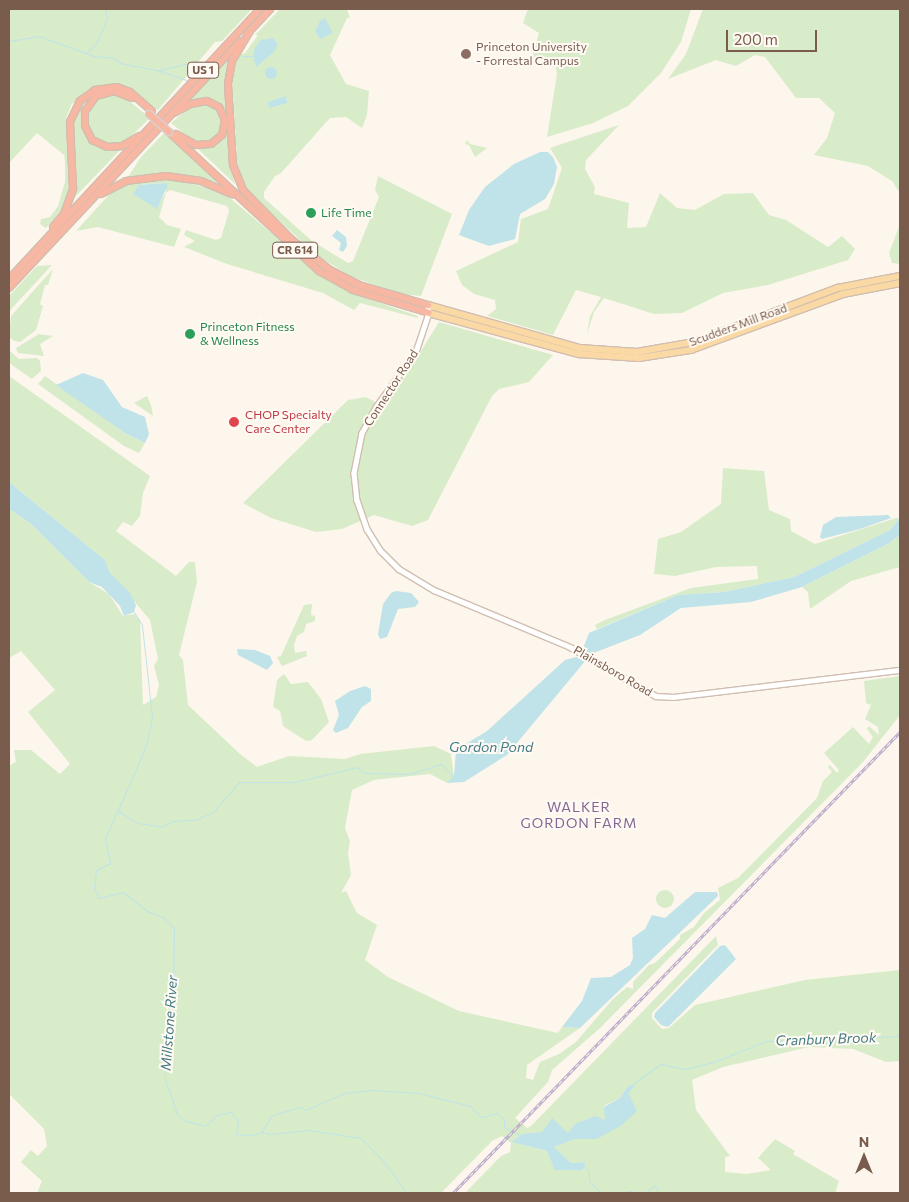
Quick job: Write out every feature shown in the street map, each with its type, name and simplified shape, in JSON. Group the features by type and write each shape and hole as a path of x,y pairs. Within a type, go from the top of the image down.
{"highway":[{"name":"US 1","path":"9,279 260,9"},
{"name":"US 1","path":"9,288 270,9"},
{"path":"250,31 234,57 228,78 234,168 245,194 291,239"},
{"path":"49,235 64,214 73,189 70,122 80,101 94,90 116,87 130,92 291,239"},
{"path":"147,131 122,146 103,146 89,136 84,116 96,96 114,91 128,96 150,112"},
{"path":"169,116 202,101 216,105 224,116 223,132 211,144 196,145 172,132"},
{"path":"172,132 240,199"},
{"path":"90,202 116,185 154,176 201,181 240,199"},
{"name":"CR 614","path":"240,199 312,265 337,282 429,313"},
{"name":"CR 614","path":"291,239 322,265 349,281 431,306"}],"main road":[{"name":"Scudders Mill Road","path":"431,306 580,348 637,352 694,342 838,288 900,276"},
{"name":"Scudders Mill Road","path":"429,313 579,354 639,358 691,350 843,294 900,283"}],"street":[{"path":"429,313 431,306"},
{"name":"Connector Road","path":"364,523 357,500 354,473 362,433 377,406 416,352 429,313"},
{"name":"Plainsboro Road","path":"364,523 384,555 414,579 580,652 646,693 664,698 900,670"}],"green space":[{"path":"9,9 252,9 222,41 215,42 158,110 126,86 105,84 87,90 71,105 66,119 69,194 63,208 46,228 40,224 41,219 50,217 58,206 65,182 64,155 37,133 9,163"},
{"path":"280,9 347,9 350,18 347,18 330,55 346,84 369,91 367,115 362,128 346,117 330,118 281,173 275,176 264,192 264,198 312,241 348,263 353,261 379,197 375,190 378,176 452,214 421,296 402,294 352,277 315,254 249,192 238,176 232,76 238,55 245,53 258,35 255,35"},
{"path":"528,9 691,9 681,42 661,73 628,106 593,123 547,137 557,74 555,64 532,57 539,33 523,23"},
{"path":"703,9 900,9 900,193 892,181 868,166 814,155 827,138 835,113 819,98 796,98 765,57 755,55 736,66 716,60 668,79 686,54"},
{"path":"233,54 226,78 228,119 218,103 192,99"},
{"path":"107,94 122,95 150,118 124,143 111,145 94,140 86,124 87,111 95,100"},
{"path":"85,100 81,122 85,135 96,145 107,150 124,146 74,198 77,179 73,125 76,111"},
{"path":"200,103 211,104 224,123 219,136 213,141 196,143 171,123 191,106"},
{"path":"619,125 586,160 585,169 595,187 594,194 629,203 627,228 646,227 660,193 677,208 695,210 724,194 753,193 769,215 786,220 828,247 842,236 855,249 848,260 768,285 723,293 682,313 654,314 604,298 594,312 587,334 590,316 601,297 576,290 553,335 487,316 496,309 495,300 474,294 462,285 456,271 518,242 521,219 548,209 562,168 550,148"},
{"path":"228,127 230,165 235,184 197,148 218,143"},
{"path":"165,132 210,172 217,182 163,172 128,177 141,157"},
{"path":"467,140 470,144 487,148 475,157 469,145 465,144"},
{"path":"170,178 223,192 324,278 351,293 418,316 418,318 360,303 354,310 323,293 227,264 184,247 195,241 184,235 186,230 216,240 221,238 229,211 227,206 170,190 166,193 159,217 167,225 181,229 174,247 98,227 76,231 108,196 125,184","holes":["165,183 166,192 157,208 143,200 139,185"]},
{"path":"900,224 900,264 892,263 889,253"},
{"path":"52,265 9,312 9,296 37,266"},
{"path":"53,269 48,285 45,285 40,304 43,306 36,330 20,342 14,341 9,337 11,316"},
{"path":"850,288 838,292 719,339 832,292"},
{"path":"439,322 553,355 529,382 499,389 492,396 428,520 412,526 374,515 342,529 316,532 271,518 243,503 348,400 366,397 379,404 421,351"},
{"path":"39,334 53,336 40,344 44,356 18,353 16,348"},
{"path":"9,350 19,359 37,358 40,361 41,371 32,379 9,363"},
{"path":"9,376 150,476 143,493 140,516 132,526 123,522 116,531 176,576 189,562 195,562 197,582 179,655 183,660 188,705 240,754 257,767 289,756 345,759 360,754 434,746 451,754 454,777 447,783 430,774 374,780 352,790 345,828 350,841 348,853 351,875 341,893 346,891 357,913 377,925 365,960 388,977 459,1011 558,1033 562,1027 580,1028 527,1065 526,1078 533,1080 540,1062 559,1054 576,1042 612,1000 627,987 633,989 633,982 649,965 655,963 680,939 680,935 694,927 704,913 720,900 718,888 738,878 817,798 823,781 832,772 828,767 830,765 837,773 839,770 824,753 853,727 869,744 873,737 867,729 869,726 879,735 878,727 865,719 871,705 866,703 864,681 900,676 900,715 863,762 599,1029 552,1070 548,1082 515,1118 527,1128 531,1126 716,936 718,945 652,1013 652,1018 662,1029 669,1028 695,1005 805,980 900,970 900,1061 886,1062 853,1049 809,1047 723,1067 692,1080 696,1110 730,1156 725,1157 725,1172 747,1174 771,1170 758,1158 775,1139 795,1151 793,1154 839,1181 835,1193 465,1193 501,1156 510,1152 511,1143 502,1136 492,1141 441,1193 37,1193 42,1181 21,1162 31,1150 38,1156 47,1146 44,1129 9,1094 9,766 16,762 14,750 31,750 60,774 70,764 28,712 55,690 21,651 9,658 9,509 30,523 89,582 109,594 123,616 134,614 140,620 143,705 156,697 159,685 154,666 158,659 150,620 110,573 105,560 9,482","holes":["628,1086 628,1093 597,1139 575,1139 554,1147 571,1163 586,1162 583,1170 547,1151 513,1142 522,1134 568,1133 606,1120 604,1106 620,1098"]},
{"path":"45,376 125,433 145,443 139,453 124,446 38,384"},
{"path":"147,396 151,405 153,416 134,403"},
{"path":"723,468 764,471 769,510 790,519 791,531 815,544 900,518 890,530 794,577 724,592 678,595 597,629 595,625 605,620 691,588 758,579 757,566 716,567 675,576 654,574 658,539 681,532 721,504"},
{"path":"900,535 900,567 851,581 810,609 808,592 802,587 888,544"},
{"path":"312,604 311,615 315,616 315,621 306,624 304,632 297,636 294,645 295,653 306,651 307,656 282,666 277,657 281,656 304,605"},
{"path":"284,674 291,684 308,682 321,699 329,722 312,740 306,741 283,726 280,711 273,707 277,680"},
{"path":"661,890 669,890 674,895 672,906 661,908 656,903 656,895"}],"water":[{"path":"325,18 333,33 320,39 315,31 320,21"},
{"path":"273,38 278,44 274,52 256,67 253,56 255,47 261,40"},
{"path":"269,67 273,67 277,73 273,79 269,79 265,75 265,71"},
{"path":"286,96 287,103 269,108 268,102"},
{"path":"540,152 548,152 553,157 557,167 554,184 545,199 520,214 515,239 489,246 459,235 469,210 485,187 514,164"},
{"path":"165,183 168,185 157,209 133,194 139,185"},
{"path":"337,230 346,237 347,246 343,252 339,250 341,243 332,236"},
{"path":"83,373 103,380 122,407 145,417 149,434 145,443 125,433 56,385"},
{"path":"9,482 105,560 110,573 130,593 136,605 134,612 124,616 120,606 102,587 89,582 30,523 9,509"},
{"path":"888,515 891,518 860,529 822,539 820,537 823,525 836,517"},
{"name":"Gordon Pond","path":"900,518 900,535 888,544 802,587 751,602 681,608 640,635 591,654 507,755 464,782 447,783 454,776 456,750 487,731 565,660 580,656 589,633 678,595 724,592 794,577 890,530"},
{"path":"396,591 411,593 419,602 415,607 398,609 387,637 380,639 378,634 383,604 391,593"},
{"path":"237,649 255,650 270,656 273,663 267,670 238,655"},
{"path":"365,686 371,689 371,701 362,707 348,728 336,733 333,730 339,715 335,701 350,691"},
{"path":"695,892 717,892 718,896 580,1028 562,1027 582,1001 591,978 611,977 630,965 633,958 632,938 645,929 652,915 665,918"},
{"path":"725,945 736,959 668,1027 661,1025 654,1017 655,1013 720,946"},
{"path":"628,1086 635,1086 628,1093 637,1111 622,1125 597,1139 575,1139 554,1147 571,1163 586,1162 583,1170 555,1170 547,1151 512,1142 522,1134 542,1132 552,1118 568,1133 575,1124 595,1116 605,1120 604,1107 620,1098"}],"waterway":[{"path":"86,53 96,44 102,31 107,18 105,9"},
{"path":"9,41 39,36 94,56 114,58 120,63 157,70 186,80"},
{"path":"242,56 253,56"},
{"path":"159,70 197,61"},
{"name":"Millstone River","path":"134,612 142,625 152,717 146,746 105,839 110,863 96,870 94,888 99,898 123,892 147,911 163,917 174,928 173,1005 166,1024 164,1064 165,1079 177,1114 183,1120 205,1126 217,1115 231,1112 238,1122 236,1134 251,1135 262,1132 271,1116 299,1107 306,1110 344,1093 372,1090 419,1093 470,1106 481,1117 498,1113 504,1120 504,1127 521,1136"},
{"path":"118,811 138,823 162,827 173,821 195,820 213,812 239,782 295,782 357,767 364,773 409,774 441,764 454,777"},
{"name":"Cranbury Brook","path":"631,1085 661,1064 685,1069 716,1061 766,1041 900,1036"},
{"path":"262,1132 270,1134 309,1130 361,1138 385,1163 407,1193"},
{"name":"Millstone River","path":"584,1166 589,1171 589,1181 600,1193"},
{"name":"Millstone River","path":"645,1193 655,1185 658,1193"},
{"name":"Millstone River","path":"620,1193 630,1191 634,1193"}],"railway":[{"path":"453,1193 900,732"}],"place":[{"name":"Princeton University - Forrestal Campus","path":"466,54"},
{"name":"Life Time","path":"311,213"},
{"name":"Princeton Fitness & Wellness","path":"190,334"},
{"name":"CHOP Specialty Care Center","path":"234,422"}],"district":[{"name":"WALKER GORDON FARM","path":"579,816"}]}
